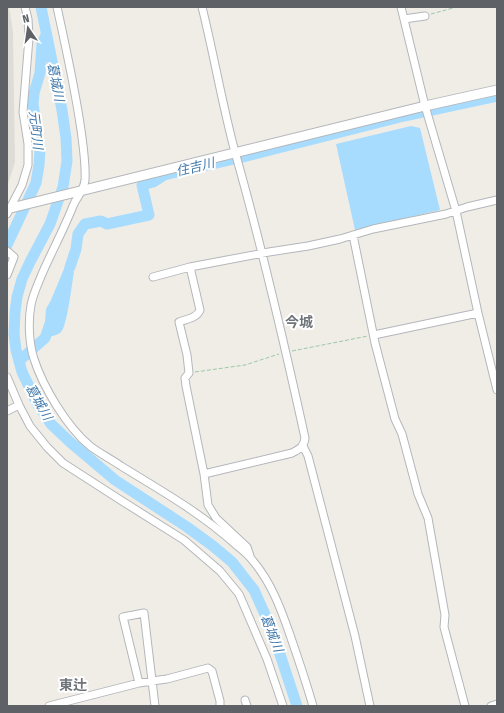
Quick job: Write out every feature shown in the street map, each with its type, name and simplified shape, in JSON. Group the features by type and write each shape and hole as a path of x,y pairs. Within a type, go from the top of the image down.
{"street":[{"path":"9,210 22,185 28,165 28,144 23,112 29,38 28,19 25,7"},
{"path":"57,7 79,113 85,180 35,291 31,305 30,320 30,338 33,357 46,387 57,407 72,427 90,445 190,508 224,534 258,566 281,609 313,706"},
{"path":"202,7 236,156 263,254 305,438 305,443 303,446 292,453 204,474"},
{"path":"401,7 426,110 456,211 478,313 497,390"},
{"path":"404,19 425,16"},
{"path":"9,210 426,110 497,90"},
{"path":"153,277 190,267 340,239 373,228 446,214 497,200"},
{"path":"353,235 374,335 395,419 402,434 418,494 428,518 445,615 444,626 465,706"},
{"path":"7,274 14,257 8,252"},
{"path":"190,267 200,310 195,316 179,322 187,355 189,373 185,378 186,386 204,474 208,505 216,518 247,547 251,558"},
{"path":"374,335 478,313"},
{"path":"7,377 30,426 47,447 63,463 184,540 220,571 239,594 267,659 283,706"},
{"path":"7,411 19,405"},
{"path":"303,446 308,456 355,636 370,706"},
{"path":"139,683 123,617 144,613 155,706"},
{"path":"49,706 152,680 167,680 208,668 212,671 220,706"},
{"path":"491,706 497,704"}],"path":[{"path":"425,16 456,7"},
{"path":"189,373 245,365 285,352 374,335"}],"shaded area":[{"path":"7,7 9,7 13,32 15,162 7,187"}],"water":[{"path":"411,126 420,128 440,210 355,230 336,144"},
{"path":"71,252 75,253 72,271 74,272 65,322 61,332 54,336 46,337 46,309"}],"waterway":[{"name":"葛城川","path":"41,7 62,110 66,138 67,161 63,187 50,224 22,279 17,297 14,334 16,350 22,372 37,403 51,424 70,442 115,480 187,527 232,562 254,590 272,630 297,706"},
{"name":"元町川","path":"7,245 36,183 40,150 33,104 34,93 40,73 42,44 46,35"},
{"name":"住吉川","path":"70,267 76,249 78,234 85,224 101,221 107,224 149,215 142,185 153,182 164,175 243,157 404,116 497,96"},
{"name":"住吉川","path":"19,361 45,338 51,321"}],"district":[{"name":"今城","path":"299,322"},
{"name":"東辻","path":"73,685"}]}
